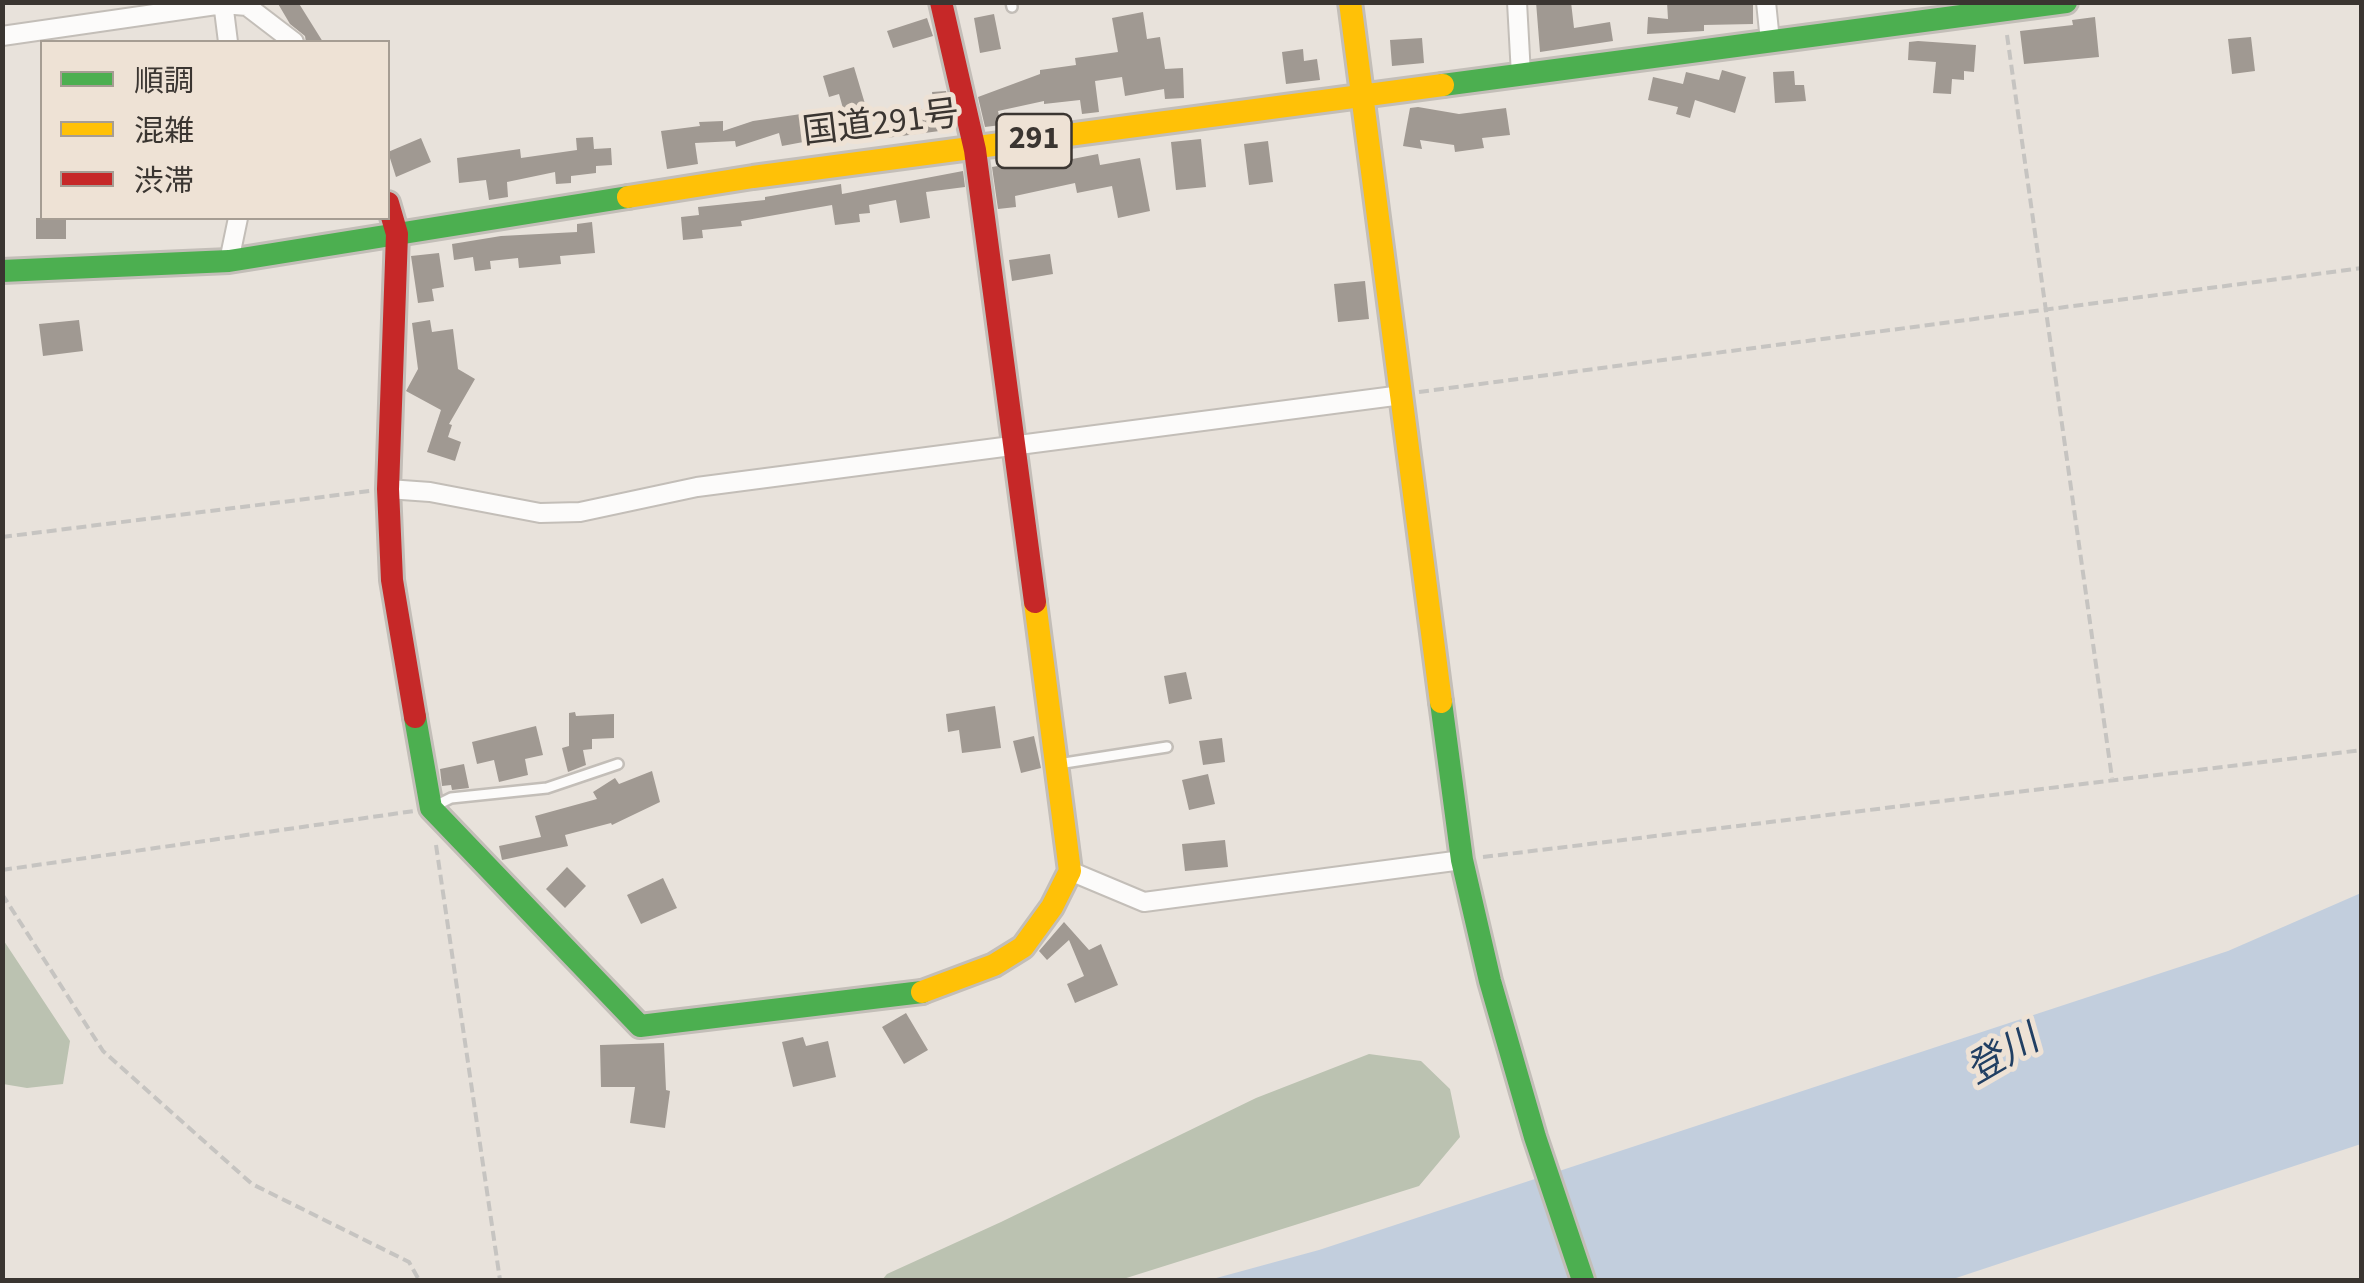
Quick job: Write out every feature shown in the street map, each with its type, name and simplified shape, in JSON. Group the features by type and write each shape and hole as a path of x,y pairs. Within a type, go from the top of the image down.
{"main road":[{"path":"390,211 397,234 388,489 392,580 431,808 640,1026 930,991 994,966 1023,946 1052,907 1070,871 975,150 941,2"},
{"path":"1350,2 1462,860 1490,981 1535,1136 1583,1280"},
{"name":"国道291号","path":"2,271 230,261 753,177 2066,2"}],"street":[{"path":"1517,2 1522,74"},
{"path":"1766,2 1770,41"},
{"path":"2,36 223,4 246,6 291,40"},
{"path":"223,4 228,40"},
{"path":"230,261 238,220"},
{"path":"388,489 430,492 540,513 580,512 696,487 1402,394"},
{"path":"1070,871 1144,902 1462,860"}],"lane":[{"path":"1055,764 1167,747"},
{"path":"431,808 451,798 547,788 618,764"}],"path":[{"path":"2004,11 2112,778"},
{"path":"1402,394 2362,268"},
{"path":"2,537 388,489"},
{"path":"1462,860 2362,750"},
{"path":"2,870 431,808 500,1280"},
{"path":"2,894 103,1051 252,1184 409,1262 419,1280"}],"green space":[{"path":"2,938 70,1041 63,1084 27,1088 3,1084"},
{"path":"1369,1054 1421,1061 1450,1089 1460,1137 1419,1186 1120,1280 882,1280 887,1274 1256,1098"}],"water":[{"name":"登川","path":"2361,893 2361,1144 1950,1280 1209,1280 1319,1250 2228,951"}],"building":[{"path":"277,2 298,2 322,40 306,40"},
{"path":"1536,2 1571,2 1574,28 1610,22 1613,41 1540,52"},
{"path":"1667,2 1753,2 1753,24 1704,25 1704,31 1647,34 1648,17 1668,19"},
{"path":"1143,12 1147,39 1160,37 1165,69 1183,68 1184,98 1165,99 1164,89 1125,96 1122,77 1095,81 1099,112 1082,114 1080,100 1044,101 998,111 1001,125 985,127 978,97 1040,74 1040,70 1076,65 1075,58 1118,52 1112,18"},
{"path":"994,14 1001,49 980,53 974,18"},
{"path":"2095,17 2099,57 2024,64 2020,31 2073,25 2072,20"},
{"path":"927,18 933,36 893,48 887,31"},
{"path":"2251,37 2255,71 2232,74 2228,39"},
{"path":"1422,38 1424,63 1392,66 1390,40"},
{"path":"1909,42 1976,45 1974,72 1964,71 1964,80 1952,79 1951,94 1933,93 1936,62 1908,60"},
{"path":"1303,49 1304,61 1317,59 1320,80 1286,84 1282,52"},
{"path":"854,67 871,124 849,130 839,94 829,97 823,76"},
{"path":"1722,70 1746,77 1735,113 1695,100 1690,118 1676,114 1678,107 1648,100 1653,77 1683,84 1686,72 1719,80"},
{"path":"1794,71 1795,85 1804,85 1806,101 1775,103 1773,72"},
{"path":"946,91 955,129 886,138 883,115 934,108 932,92"},
{"path":"1410,108 1459,114 1506,108 1510,135 1482,138 1484,148 1455,152 1454,145 1420,140 1422,149 1403,146"},
{"path":"815,112 817,120 811,122 814,140 782,146 779,133 736,147 735,141 695,143 698,164 667,169 661,131 723,121 723,131 753,121"},
{"path":"593,137 594,149 611,148 612,165 596,166 596,173 571,176 571,183 556,184 555,172 507,182 508,197 489,200 486,180 459,183 457,158 520,149 521,158 577,150 576,138"},
{"path":"421,138 431,162 396,177 390,151"},
{"path":"1201,139 1206,187 1176,190 1171,142"},
{"path":"1268,141 1273,182 1249,185 1244,144"},
{"path":"1098,154 1100,165 1140,158 1150,211 1118,218 1112,186 1077,193 1075,183 1015,196 1016,207 998,209 992,167 1055,156 1057,162"},
{"path":"963,171 965,187 926,192 930,218 900,223 896,200 869,205 870,213 859,214 860,222 835,225 832,205 741,221 742,226 702,230 703,238 683,240 681,217 699,215 698,207 765,200 841,184 842,194"},
{"path":"36,218 66,220 66,239 36,239"},
{"path":"592,222 595,253 560,256 561,264 519,268 518,258 490,261 491,269 475,271 473,257 454,260 452,244 501,236 577,232 577,224"},
{"path":"439,253 444,287 432,289 434,301 418,303 411,256"},
{"path":"1050,254 1053,274 1012,281 1009,260"},
{"path":"1365,281 1369,319 1338,322 1334,284"},
{"path":"79,320 83,351 43,356 39,324"},
{"path":"430,320 432,332 453,329 458,369 475,379 449,424 452,425 448,437 461,442 455,461 427,452 441,410 406,391 418,369 412,323"},
{"path":"1186,672 1192,699 1169,704 1164,676"},
{"path":"995,706 1001,748 962,753 959,730 948,732 946,714"},
{"path":"575,712 576,716 614,714 614,738 592,739 592,749 583,750 586,765 568,772 562,748 569,746 569,713"},
{"path":"536,726 543,755 525,759 528,775 499,782 494,760 477,764 472,742"},
{"path":"1034,736 1041,768 1021,773 1013,741"},
{"path":"1222,738 1225,762 1203,765 1199,741"},
{"path":"464,764 469,788 452,790 451,785 442,786 440,769"},
{"path":"652,771 660,802 612,825 565,835 568,846 502,860 499,846 541,837 535,816 597,799 593,792 615,778 619,784"},
{"path":"1208,774 1215,804 1189,810 1182,780"},
{"path":"1225,840 1228,867 1185,871 1182,844"},
{"path":"567,867 586,886 565,908 546,889"},
{"path":"663,878 677,908 641,924 627,895"},
{"path":"1064,922 1089,950 1101,944 1118,985 1075,1003 1067,984 1084,976 1069,940 1047,960 1039,951"},
{"path":"906,1013 928,1050 904,1064 882,1027"},
{"path":"803,1037 806,1046 828,1041 836,1077 793,1087 782,1042"},
{"path":"664,1043 666,1090 670,1091 665,1128 630,1123 635,1087 601,1087 600,1045"}],"traffic: fast":[{"path":"1443,85 2066,2"},
{"path":"2,271 229,261 628,197"},
{"path":"1441,702 1462,860 1490,981 1535,1137 1583,1280"},
{"path":"415,717 431,808 640,1026 922,992"}],"traffic: slow":[{"path":"1350,2 1441,702"},
{"path":"628,197 1443,85"},
{"path":"922,992 994,965 1023,947 1052,907 1070,871 1035,602"}],"traffic: jam":[{"path":"941,2 975,150 1035,602"},
{"path":"390,210 397,234 388,489 392,580 415,717"}]}
